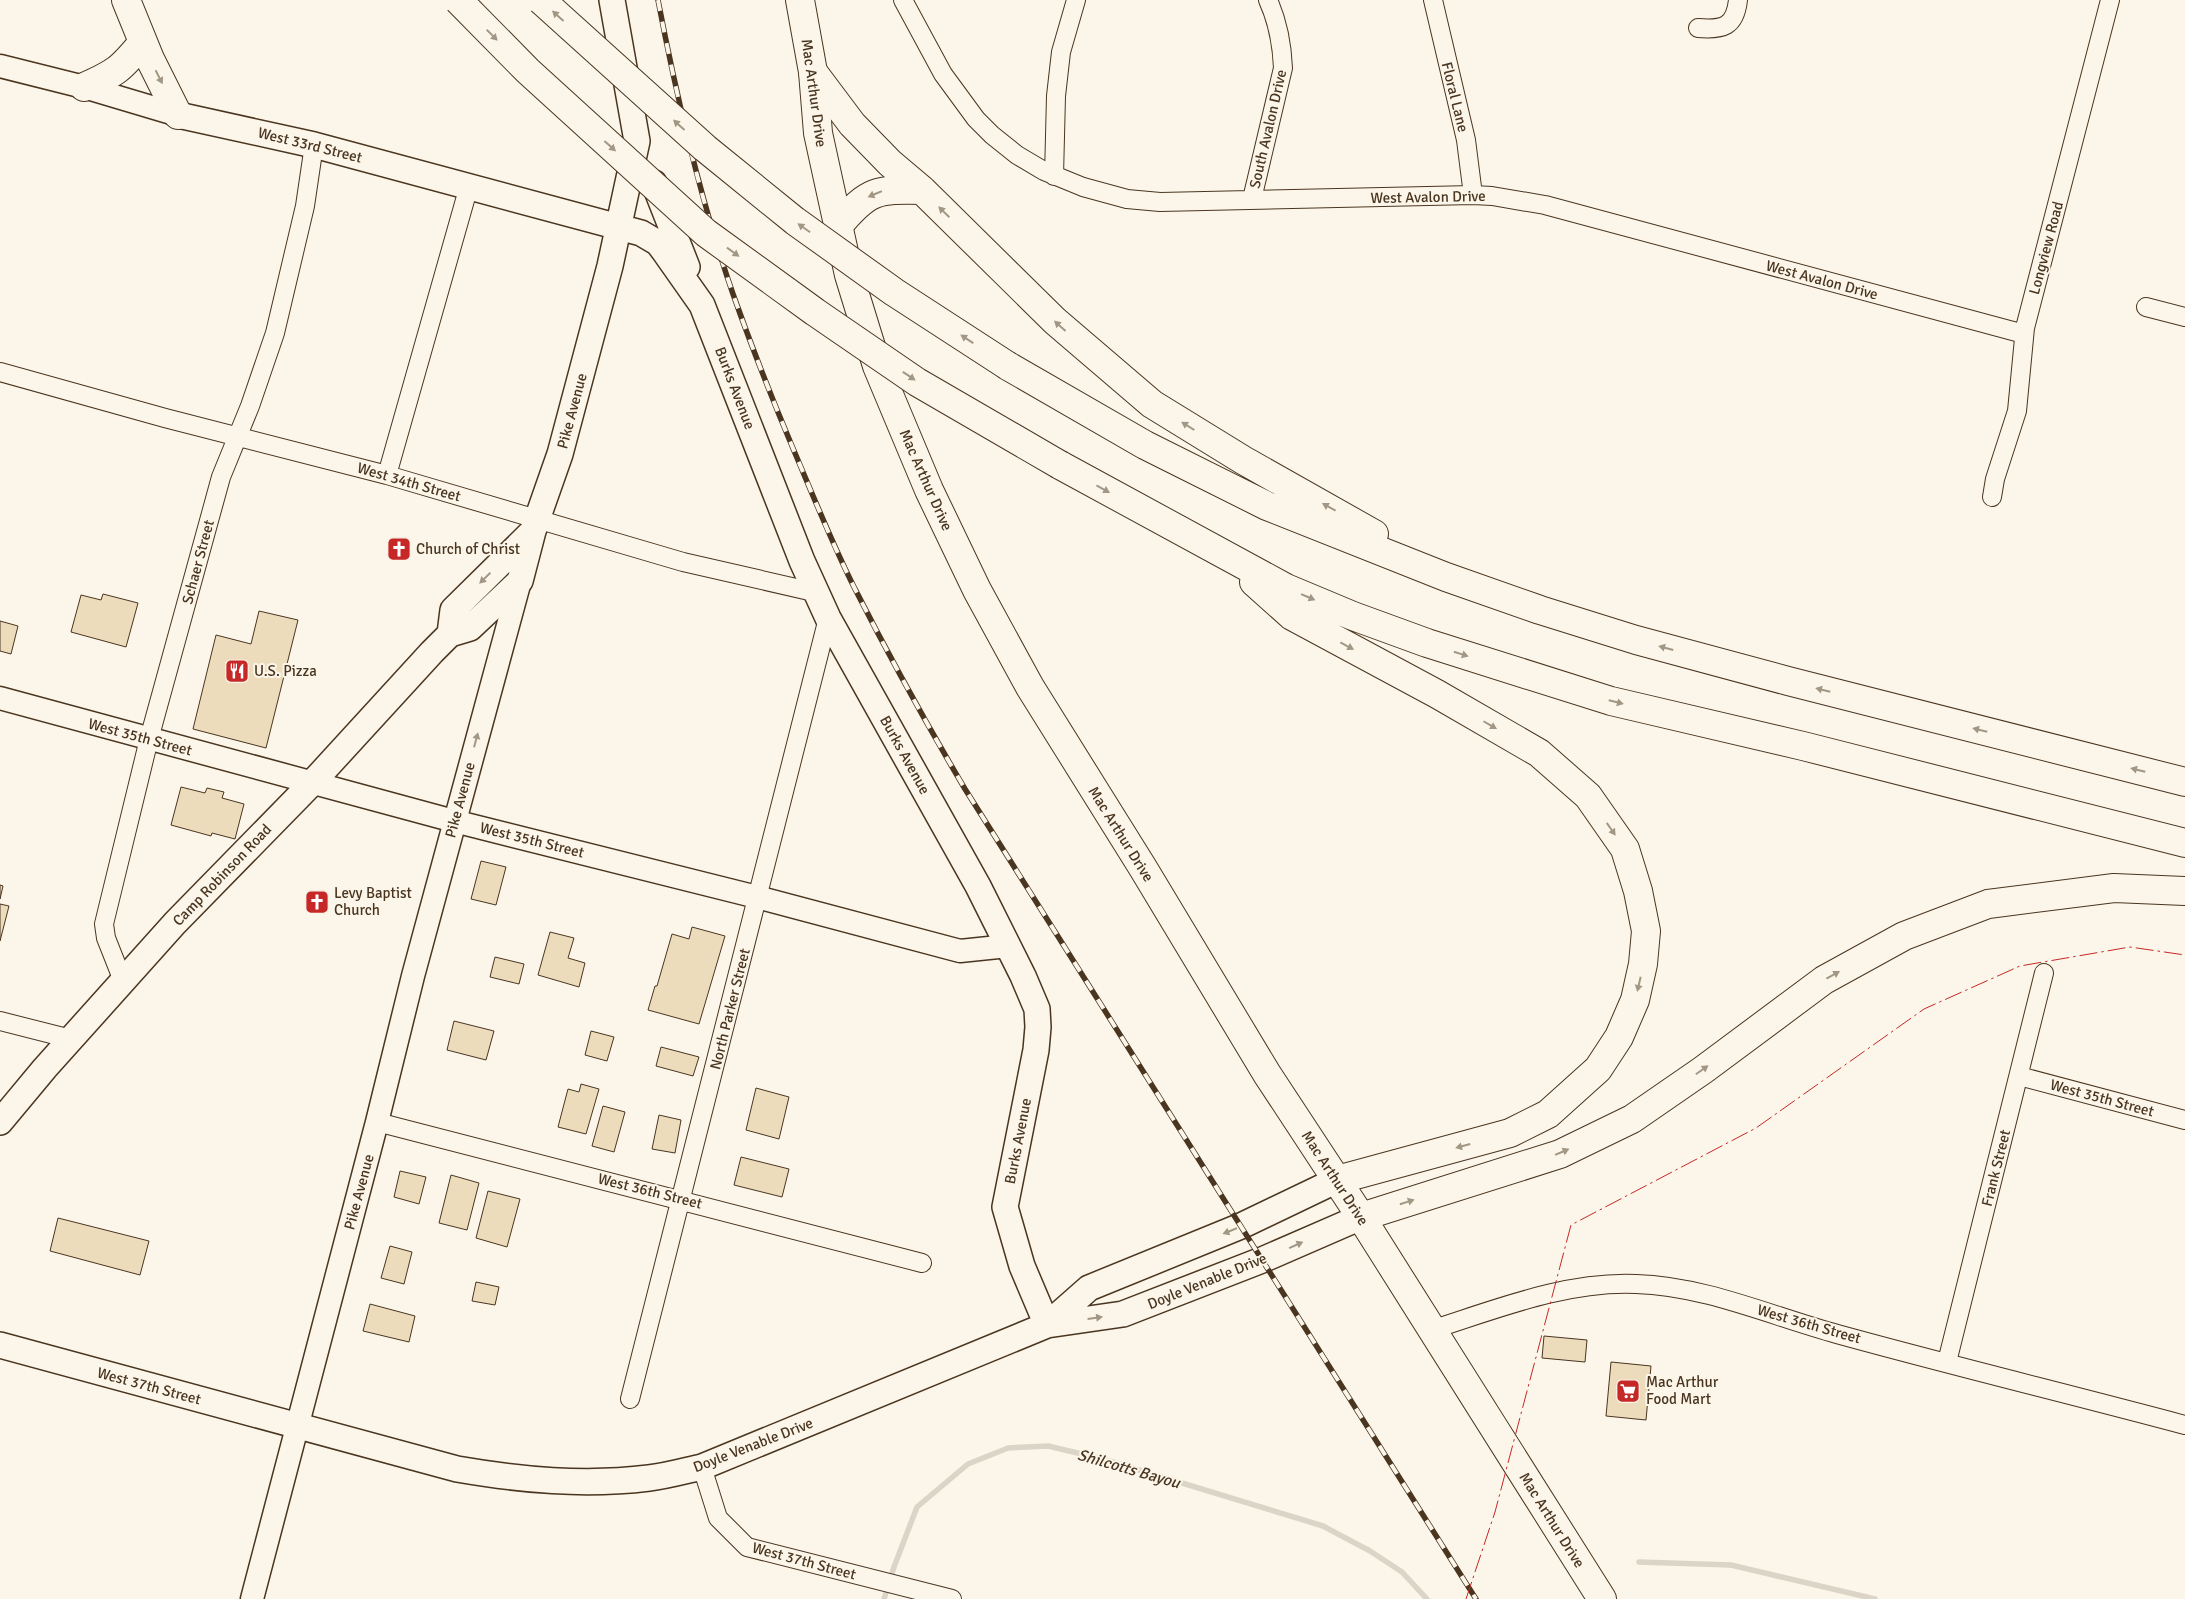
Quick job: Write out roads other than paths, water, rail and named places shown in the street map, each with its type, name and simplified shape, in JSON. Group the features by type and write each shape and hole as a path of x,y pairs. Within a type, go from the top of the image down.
{"main road":[{"path":"126,0 143,42 178,115"},
{"path":"458,0 535,78 706,233 815,312 917,382 1060,465 1286,588 1427,643 1611,701 1804,746 2185,843"},
{"path":"541,0 705,148 795,221 894,292 1008,366 1145,445 1267,506 1446,577 1540,610 1636,640 1807,686 2185,782"},
{"name":"Pike Avenue","path":"520,581 535,525 560,454 610,266 638,141 612,0"},
{"name":"Mac Arthur Drive","path":"800,0 813,72 818,133 849,275 878,366 929,490 977,590 1035,695 1143,868 1267,1074 1361,1216 1602,1599"},
{"path":"84,87 111,75 123,66 143,42"},
{"path":"813,72 852,124 890,163 922,190 1055,321 1152,404 1243,460 1334,510 1446,577"},
{"name":"West 33rd Street","path":"178,115 314,145 618,227"},
{"path":"638,141 702,305"},
{"path":"839,225 855,205 873,194 889,189 922,190"},
{"name":"Burks Avenue","path":"618,227 641,233 658,243 702,305 802,561 828,618 978,886 1037,1009 1038,1027 1034,1058 1005,1207 1022,1266 1047,1325"},
{"path":"450,634 453,610 535,525"},
{"path":"1225,556 1292,616 1437,694 1539,753 1588,796 1625,848 1638,892 1646,931 1643,964 1635,1000 1618,1038 1598,1069 1548,1114 1510,1133 1337,1180"},
{"name":"Camp Robinson Road","path":"0,1122 175,923 312,783 450,634 470,628 520,581"},
{"path":"1361,1216 1560,1154 1632,1118 1703,1070 1824,980 1904,936 1988,904 2114,888 2185,891"},
{"name":"Doyle Venable Drive","path":"1047,1325 1089,1288 1241,1226 1337,1180"},
{"name":"Doyle Venable Drive","path":"297,1426 457,1469 502,1477 549,1482 601,1482 651,1478 702,1467 1047,1325 1124,1314 1262,1260 1361,1216"},
{"name":"West 37th Street","path":"0,1345 297,1426"}],"street":[{"name":"West Avalon Drive","path":"904,0 943,74 976,119 1017,155 1054,176 1096,192 1127,199 1160,202 1492,196 1545,205 2024,334"},
{"path":"1054,176 1056,96 1061,52 1076,0"},
{"name":"South Avalon Drive","path":"1252,200 1283,68 1282,48 1275,17 1268,0"},
{"name":"Floral Lane","path":"1433,0 1466,140 1473,195"},
{"path":"1698,28 1720,28 1727,25 1737,12 1738,0"},
{"name":"Longview Road","path":"1992,497 1995,479 2017,411 2024,334 2110,0"},
{"name":"West 33rd Street","path":"0,66 84,87 178,115"},
{"name":"Schaer Street","path":"123,981 106,938 104,924 148,739 221,477 238,436 275,333 305,206 314,145"},
{"path":"387,475 470,186"},
{"path":"2146,307 2185,317"},
{"name":"West 34th Street","path":"0,372 387,475 535,525 818,593"},
{"name":"Pike Avenue","path":"252,1599 377,1122 413,976 520,581"},
{"name":"North Parker Street","path":"630,1399 828,618"},
{"name":"West 35th Street","path":"0,698 454,821 757,896 960,951 1008,946"},
{"name":"Frank Street","path":"1948,1362 2044,973"},
{"path":"0,1021 71,1039"},
{"name":"West 35th Street","path":"2019,1076 2185,1120"},
{"name":"West 36th Street","path":"377,1122 682,1199 922,1263"},
{"name":"West 36th Street","path":"1431,1330 1561,1292 1600,1284 1637,1284 1722,1298 1836,1334 2185,1425"},
{"name":"West 37th Street","path":"702,1467 718,1518 747,1547 878,1580 911,1592 952,1599"}],"waterway":[{"name":"Shilcotts Bayou","path":"884,1599 917,1507 968,1464 1008,1448 1048,1446 1103,1459 1323,1526 1370,1551 1402,1572 1427,1599"},
{"name":"Shilcotts Bayou","path":"1639,1562 1731,1565 1875,1599"}],"railway":[{"path":"658,0 690,148 710,222 733,294 784,427 854,587 908,689 965,789 1476,1599"}],"place":[{"name":"Church of Christ","path":"399,549"},
{"name":"U.S. Pizza","path":"237,671"},
{"name":"Levy Baptist Church","path":"317,902"},
{"name":"Mac Arthur Food Mart","path":"1628,1391"}]}
